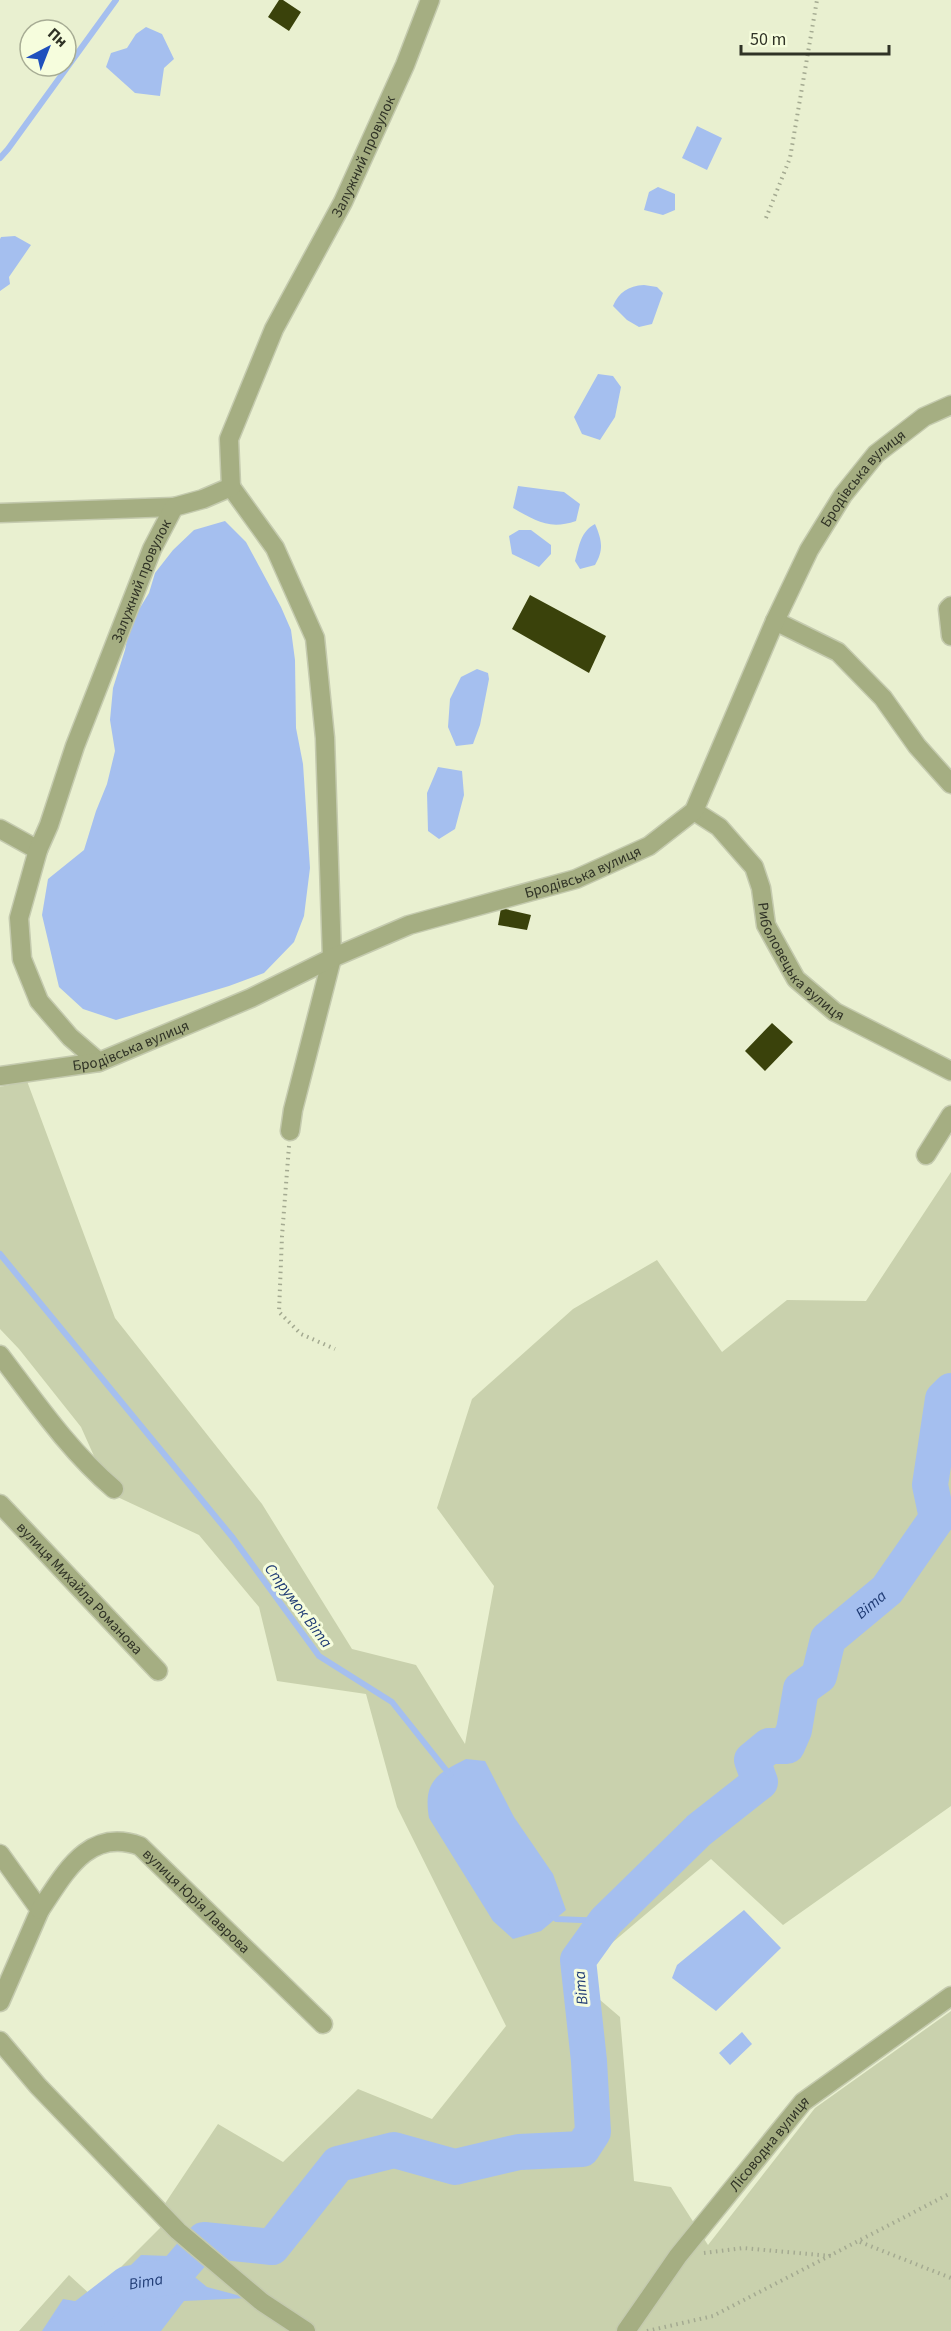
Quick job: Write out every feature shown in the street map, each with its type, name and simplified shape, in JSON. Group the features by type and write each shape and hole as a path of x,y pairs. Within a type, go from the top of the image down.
{"street":[{"name":"Залужний провулок","path":"99,1062 70,1037 39,1001 22,959 19,918 38,850 127,612 152,549 174,507 203,499 231,487 229,439 274,328 343,202 405,65 430,0"},
{"name":"Бродівська вулиця","path":"0,1076 99,1062 241,1003 332,958 409,925 576,879 649,846 694,811 775,621 808,550 843,495 876,454 924,417 951,405"},
{"path":"231,487 275,548 315,638 326,738 332,958 293,1110 290,1131"},
{"path":"0,513 174,507"},
{"path":"951,606 948,609 951,636"},
{"path":"775,621 838,652 883,698 917,746 951,784"},
{"name":"Риболовецька вулиця","path":"694,811 719,827 754,867 761,888 766,925 796,979 835,1012 951,1071"},
{"path":"0,829 38,850"},
{"path":"926,1155 951,1115"},
{"path":"0,1355 57,1430 98,1476 114,1489"},
{"name":"вулиця Михайла Романова","path":"0,1504 158,1671"},
{"name":"вулиця Юрія Лаврова","path":"0,2002 40,1910 60,1880 85,1852 99,1844 113,1840 126,1840 140,1846 323,2024"},
{"path":"0,1854 40,1910"},
{"name":"Лісоводна вулиця","path":"626,2331 678,2256 803,2102 951,1996"},
{"path":"0,2041 38,2086 178,2231 262,2302 306,2331"}],"path":[{"path":"766,218 790,158 817,0"},
{"path":"290,1131 279,1312 301,1335 335,1349"},
{"path":"646,2331 713,2316 951,2193"},
{"path":"860,2241 951,2278"},
{"path":"678,2256 743,2248 831,2256"}],"green space":[{"path":"27,1081 115,1318 262,1504 352,1649 416,1665 465,1744 494,1586 437,1508 472,1399 573,1309 657,1260 722,1352 787,1300 866,1301 951,1172 951,1806 783,1925 711,1859 587,1964 586,1988 620,2017 634,2181 671,2187 708,2245 815,2108 951,2011 951,2331 19,2331 69,2275 92,2296 161,2227 248,2298 265,2294 164,2205 218,2124 283,2162 358,2089 432,2119 506,2026 397,1807 366,1694 277,1681 259,1607 199,1535 111,1494 81,1427 19,1349 0,1329 0,1087"}],"water":[{"path":"146,27 162,34 174,59 164,68 160,96 135,93 106,67 111,53 127,48 136,34"},
{"path":"697,126 722,138 707,170 682,158"},
{"path":"658,187 675,194 675,210 663,215 644,210 649,192"},
{"path":"15,236 31,245 9,277 10,284 0,291 0,239"},
{"path":"644,285 657,287 663,293 652,324 639,327 627,320 613,306 625,291"},
{"path":"598,374 613,376 621,387 615,417 600,440 582,434 574,417"},
{"path":"518,486 564,492 580,504 576,521 558,525 543,523 513,508"},
{"path":"225,521 246,542 291,630 295,660 296,728 303,764 310,868 304,916 294,942 264,973 116,1020 83,1009 59,987 42,915 48,879 84,850 107,784 115,751 110,720 113,688 125,650 130,624 149,593 155,573 173,550 194,530"},
{"path":"595,524 600,540 600,555 595,565 580,569 575,561 579,545 590,527"},
{"path":"519,530 531,530 551,545 551,554 539,567 512,554 509,536"},
{"path":"477,669 488,673 489,679 480,725 473,744 456,746 448,727 450,699 461,677"},
{"path":"438,767 462,771 464,795 455,829 439,839 428,831 427,793"},
{"path":"466,1759 485,1761 514,1817 553,1874 566,1910 541,1931 513,1939 493,1921 429,1818 430,1787 447,1769"},
{"path":"744,1910 781,1948 716,2011 672,1978 677,1965"},
{"path":"742,2032 752,2044 730,2065 719,2053"},
{"path":"141,2255 169,2256 207,2287 248,2298 184,2301 161,2331 42,2331 63,2299 86,2303 98,2298"}],"building":[{"path":"279,0 283,0 301,12 289,31 268,17"},
{"path":"530,595 606,636 589,673 512,629"},
{"path":"501,908 531,915 527,930 498,925"},
{"path":"772,1023 793,1042 765,1071 745,1051"}],"waterway":[{"name":"Струмок Віта","path":"0,158 116,0"},
{"name":"Струмок Віта","path":"0,1254 233,1538 319,1656 392,1702 450,1775"},
{"name":"Віта","path":"66,2331 127,2284 173,2276 204,2240 272,2247 338,2164 394,2150 455,2167 519,2152 582,2149 593,2132 589,2061 578,1960 606,1921 699,1830 760,1782 752,1760 769,1746 787,1746 794,1730 801,1689 819,1676 828,1639 887,1590 937,1518 930,1485 943,1399 951,1391"},
{"name":"Струмок Віта","path":"552,1914 556,1919 606,1921"}]}
